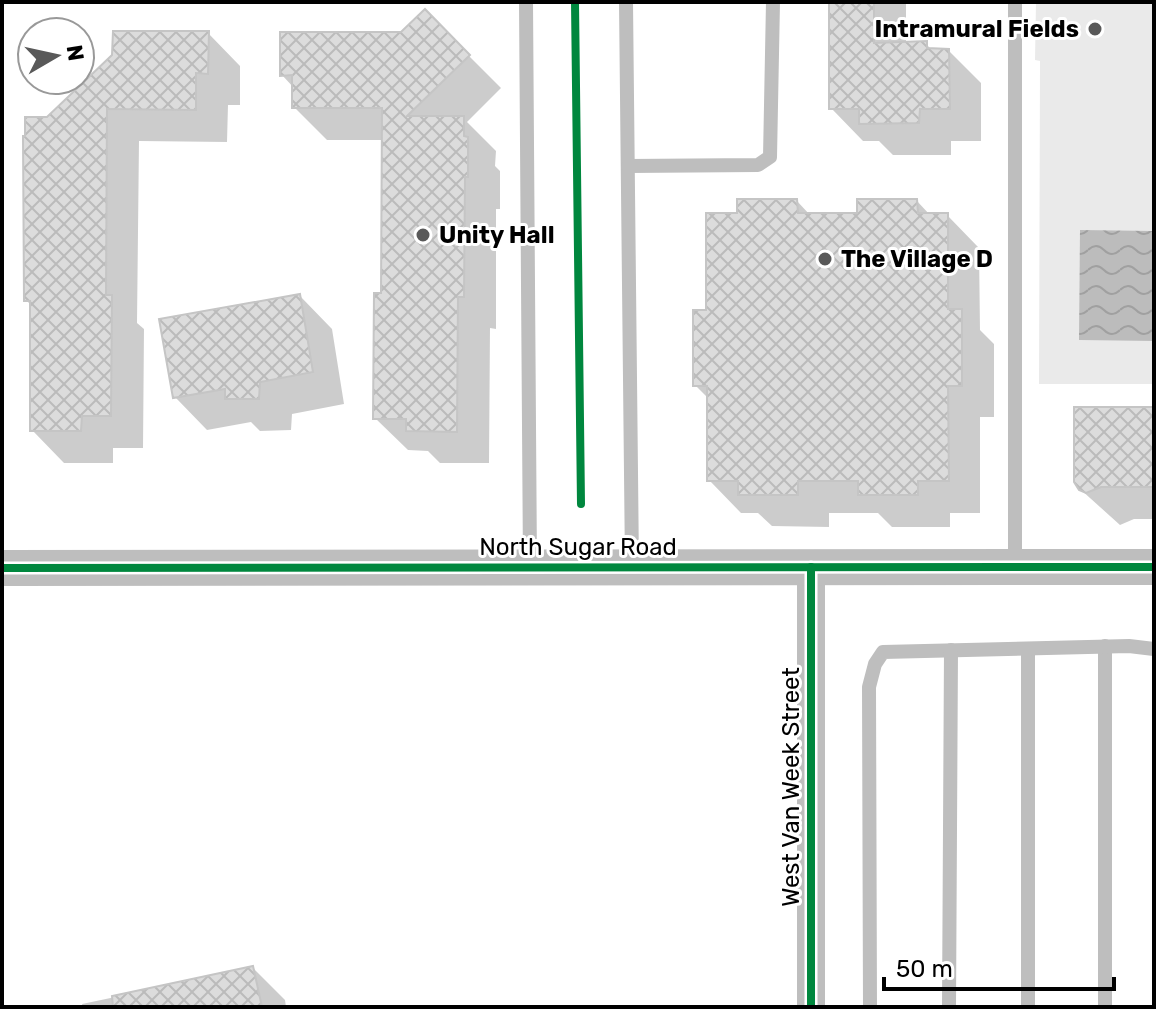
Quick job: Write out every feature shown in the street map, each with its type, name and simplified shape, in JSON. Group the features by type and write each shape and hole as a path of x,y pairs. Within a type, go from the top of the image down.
{"street":[{"name":"West Van Week Street","path":"811,567 811,1007"},
{"name":"North Sugar Road","path":"2,568 1154,567"}],"lane":[{"path":"526,2 530,567"},
{"path":"626,2 632,567"},
{"path":"628,166 758,165 770,157 773,2"},
{"path":"1015,2 1015,567"},
{"path":"1105,646 1105,1007"},
{"path":"870,1007 869,687 875,664 883,652 1105,646 1154,649"},
{"path":"1028,649 1028,1007"},
{"path":"949,1007 951,650"}],"shaded area":[{"path":"1036,2 1154,2 1154,384 1039,384 1040,61 1035,60"}],"water":[{"path":"1080,230 1154,231 1154,341 1079,340"}],"building":[{"path":"829,2 874,2 874,43 927,41 927,48 949,49 950,109 920,109 919,123 859,124 859,109 829,109"},
{"name":"Unity Hall","path":"425,9 470,55 407,116 464,116 464,136 468,137 464,297 458,297 457,432 406,431 406,419 373,419 374,293 381,293 382,108 292,108 292,75 280,76 280,32 401,32"},
{"path":"113,31 209,31 208,74 196,73 196,110 107,109 106,295 112,295 111,416 82,416 81,431 30,431 30,301 24,301 25,117 47,117 69,96 96,96 96,70 112,55"},
{"path":"737,199 797,199 798,213 857,213 857,199 917,199 918,213 948,213 948,309 962,309 962,386 948,386 949,481 918,481 918,495 858,495 858,481 798,481 798,495 738,495 738,481 707,481 707,386 693,386 693,310 706,310 706,213 737,213"},
{"path":"300,294 313,372 260,382 259,399 225,399 225,389 173,398 159,319"},
{"path":"1074,407 1154,407 1154,487 1101,487 1086,493 1079,490 1074,482"},
{"path":"253,966 262,1007 113,1007 112,996"}],"cycle path":[{"path":"575,2 581,504"},
{"path":"811,567 811,1007"},
{"path":"2,568 1154,567"}],"place":[{"name":"Intramural Fields","path":"1095,29"},
{"name":"Unity Hall","path":"423,235"},
{"name":"The Village D","path":"825,259"}]}
